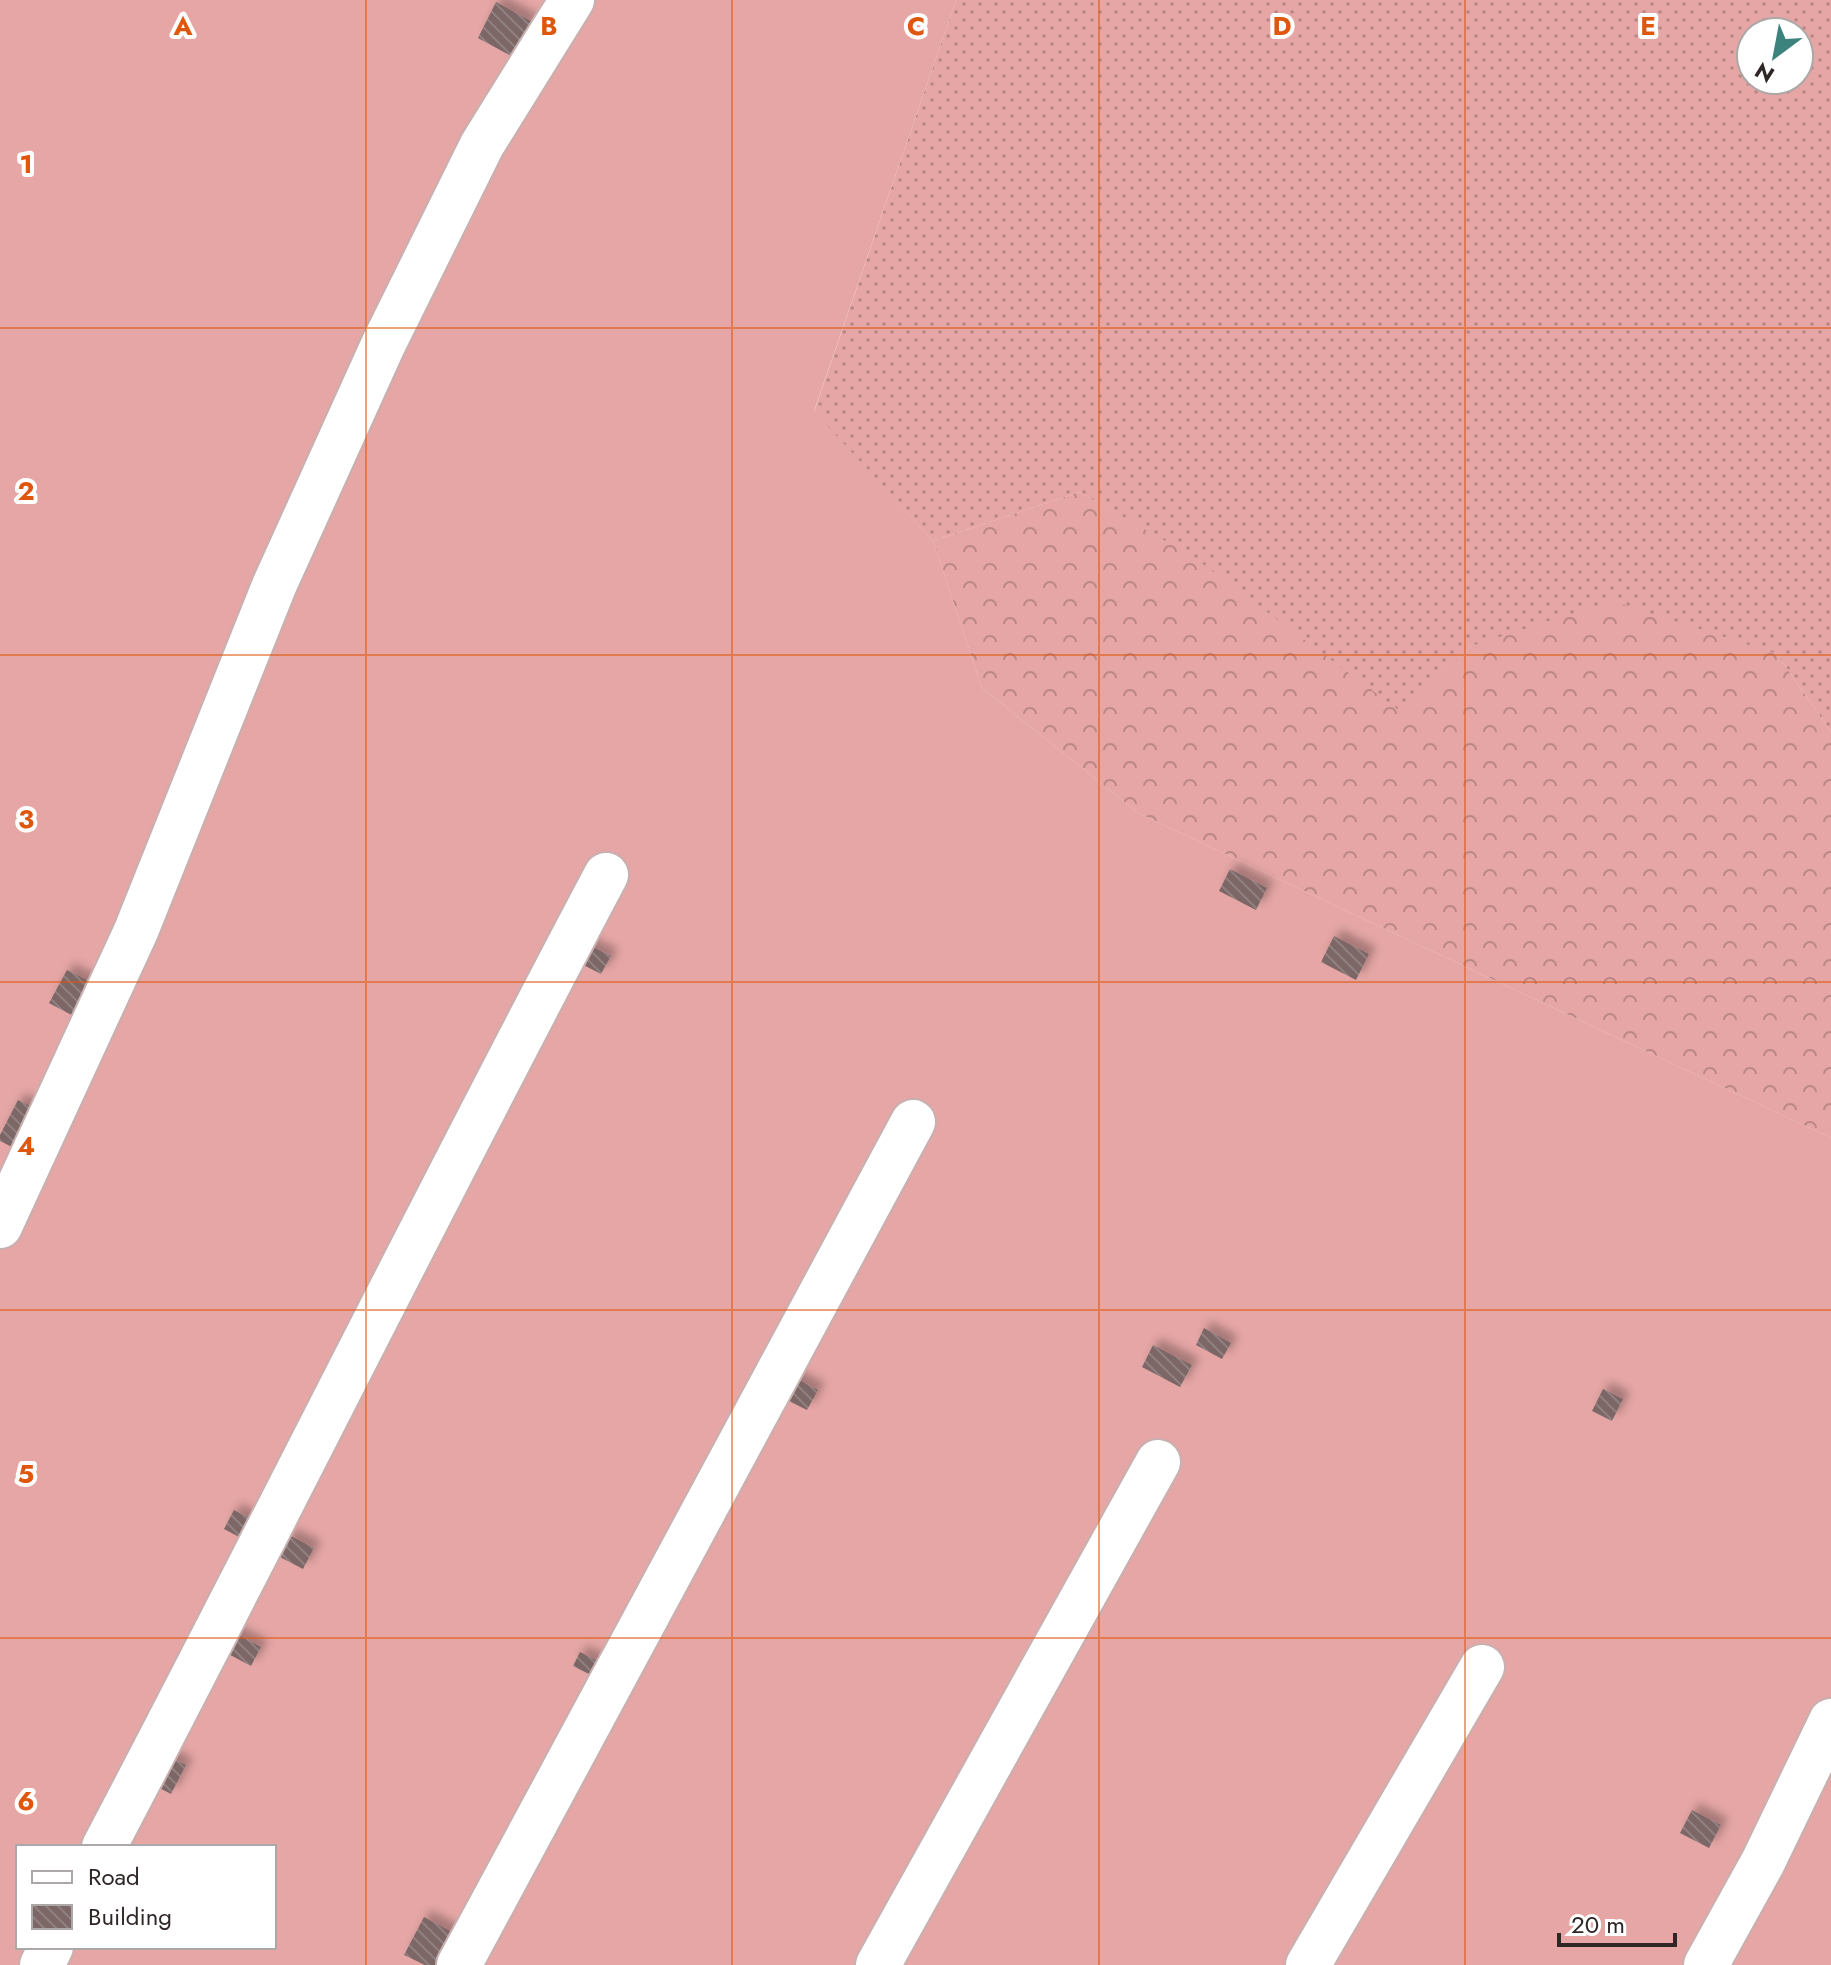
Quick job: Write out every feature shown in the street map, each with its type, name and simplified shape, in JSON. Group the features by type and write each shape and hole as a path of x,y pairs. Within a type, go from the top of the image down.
{"lane":[{"path":"0,1226 136,931 274,586 383,345 482,145 572,0"},
{"path":"105,1845 345,1383 469,1134 606,875"},
{"path":"459,1965 913,1122"},
{"path":"878,1965 1158,1462"},
{"path":"1308,1965 1482,1667"},
{"path":"1706,1965 1763,1862 1831,1721"}],"green space":[{"path":"0,0 956,0 814,411 933,541 982,688 1138,813 1831,1138 1831,1965 0,1965"},
{"path":"956,0 1831,0 1831,732 1777,654 1471,646 1400,712 1192,557 1079,492 933,541 814,412"},
{"path":"1079,492 1192,556 1400,711 1471,646 1612,601 1777,654 1831,732 1831,1138 1138,813 982,688 933,541"}],"building":[{"path":"496,2 531,21 513,57 478,38"},
{"path":"1230,869 1267,888 1256,910 1219,891"},
{"path":"1334,936 1369,954 1356,980 1321,962"},
{"path":"577,939 611,956 601,974 568,957"},
{"path":"67,970 99,986 81,1020 49,1003"},
{"path":"18,1100 41,1111 20,1151 0,1141 0,1135"},
{"path":"1204,1328 1231,1343 1222,1359 1196,1345"},
{"path":"1153,1345 1192,1365 1180,1387 1142,1367"},
{"path":"788,1374 818,1390 807,1410 777,1395"},
{"path":"1603,1389 1623,1399 1612,1421 1592,1411"},
{"path":"234,1510 255,1521 245,1540 224,1529"},
{"path":"289,1535 314,1548 303,1569 278,1556"},
{"path":"231,1631 261,1647 251,1666 221,1650"},
{"path":"580,1652 606,1665 599,1679 573,1666"},
{"path":"165,1755 186,1765 171,1794 150,1783"},
{"path":"1692,1810 1721,1825 1709,1848 1680,1833"},
{"path":"424,1917 458,1935 442,1965 425,1965 404,1955"}]}
